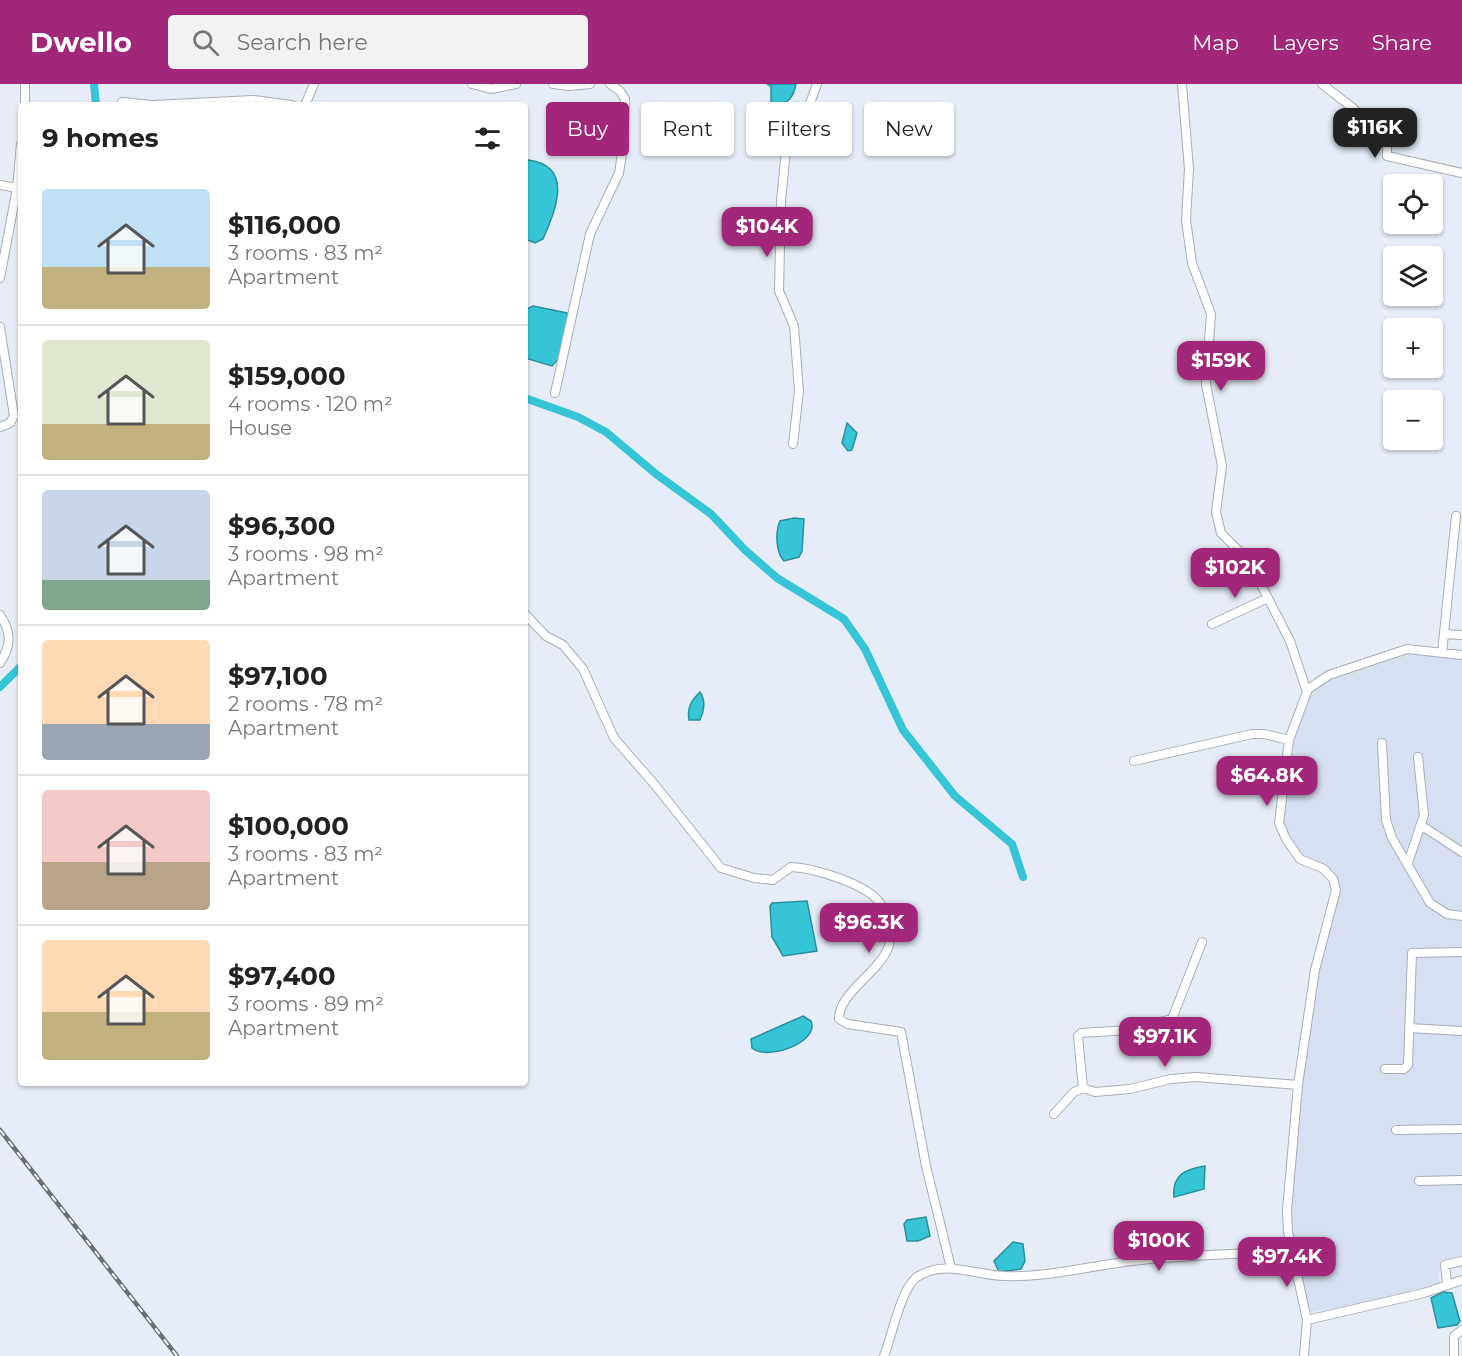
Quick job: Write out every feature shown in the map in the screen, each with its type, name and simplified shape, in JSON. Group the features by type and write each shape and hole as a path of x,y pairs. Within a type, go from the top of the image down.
{"street":[{"path":"25,84 25,102"},
{"path":"306,102 314,84"},
{"path":"472,84 491,89 516,84"},
{"path":"554,84 590,84"},
{"path":"555,393 590,234 619,173 624,141 625,99 620,91 610,84"},
{"path":"793,444 799,391 794,326 779,291 781,201 788,130 808,109 817,84"},
{"path":"1182,84 1189,169 1187,231 1192,263 1211,314 1206,384 1222,466 1216,512 1221,533 1248,560 1290,641 1306,692"},
{"path":"1322,84 1354,109 1387,141 1387,156 1462,173"},
{"path":"213,102 253,100 269,102"},
{"path":"0,278 18,177"},
{"path":"0,185 17,188"},
{"path":"0,327 14,408 10,423 0,427"},
{"path":"1442,653 1456,516"},
{"path":"1212,624 1268,598"},
{"path":"0,615 6,624 9,649 0,663"},
{"path":"528,617 546,636 563,645 583,669 614,738 721,868 754,878 773,879 791,867 803,867 860,887 881,904 890,931 889,946 882,959 845,1001 839,1011 839,1020 848,1024 901,1032 926,1166 951,1268"},
{"path":"1444,634 1462,635"},
{"path":"1304,1356 1307,1320 1288,1232 1287,1211 1298,1085 1315,970 1336,890 1333,879 1324,869 1300,858 1286,839 1279,823 1289,740 1306,692 1329,675 1407,649 1462,655"},
{"path":"1134,761 1252,734 1264,734 1289,740"},
{"path":"1383,743 1386,820 1392,838 1430,903 1447,914 1462,916"},
{"path":"1408,863 1422,826 1418,758"},
{"path":"1422,826 1462,852"},
{"path":"1083,1088 1078,1036 1129,1030 1172,1019 1202,942"},
{"path":"1385,1069 1407,1068 1412,953 1462,952"},
{"path":"1409,1028 1462,1031"},
{"path":"1054,1114 1074,1092 1083,1088 1095,1092 1130,1089 1171,1079 1196,1077 1298,1085"},
{"path":"1396,1130 1462,1130"},
{"path":"1419,1181 1462,1180"},
{"path":"884,1356 895,1330 902,1297 914,1279 933,1268 951,1268 965,1272 1008,1276 1140,1260 1292,1251"},
{"path":"1447,1283 1445,1265 1462,1261"},
{"path":"1307,1320 1424,1293 1447,1283 1462,1280"},
{"path":"1454,1356 1454,1336 1456,1332 1462,1330"}],"shaded area":[{"path":"1407,651 1462,657 1462,1259 1442,1264 1438,1275 1440,1283 1357,1305 1307,1313 1292,1236 1293,1174 1299,1100 1317,971 1336,905 1337,890 1334,879 1300,858 1280,823 1289,743 1308,690 1329,676"}],"water":[{"path":"767,84 796,84 793,93 785,102 771,102 771,86"},
{"path":"528,160 543,164 552,171 557,180 558,191 543,239 535,243 528,240"},
{"path":"533,306 567,313 569,317 559,358 552,366 528,359 528,308"},
{"path":"847,423 857,433 852,450 848,451 842,443"},
{"path":"794,518 804,519 802,551 799,557 784,561 778,548 778,526 780,521"},
{"path":"700,692 704,702 700,720 689,720 690,704"},
{"path":"807,901 817,951 783,956 772,937 770,906 772,903"},
{"path":"803,1016 811,1021 812,1029 800,1043 779,1051 759,1051 752,1048 751,1039"},
{"path":"1205,1166 1204,1189 1174,1197 1175,1183 1181,1174"},
{"path":"926,1217 930,1236 918,1241 907,1241 904,1224 907,1220"},
{"path":"1013,1242 1023,1244 1025,1261 1021,1269 999,1272 994,1261"},
{"path":"1443,1292 1452,1293 1460,1321 1457,1325 1438,1328 1431,1298"}],"waterway":[{"path":"94,84 96,102"},
{"path":"528,399 578,417 606,432 656,474 711,514 745,550 777,578 844,619 865,649 903,730 955,796 1012,844 1023,877"},
{"path":"0,687 18,669"}],"railway":[{"path":"0,1130 177,1356"}]}
